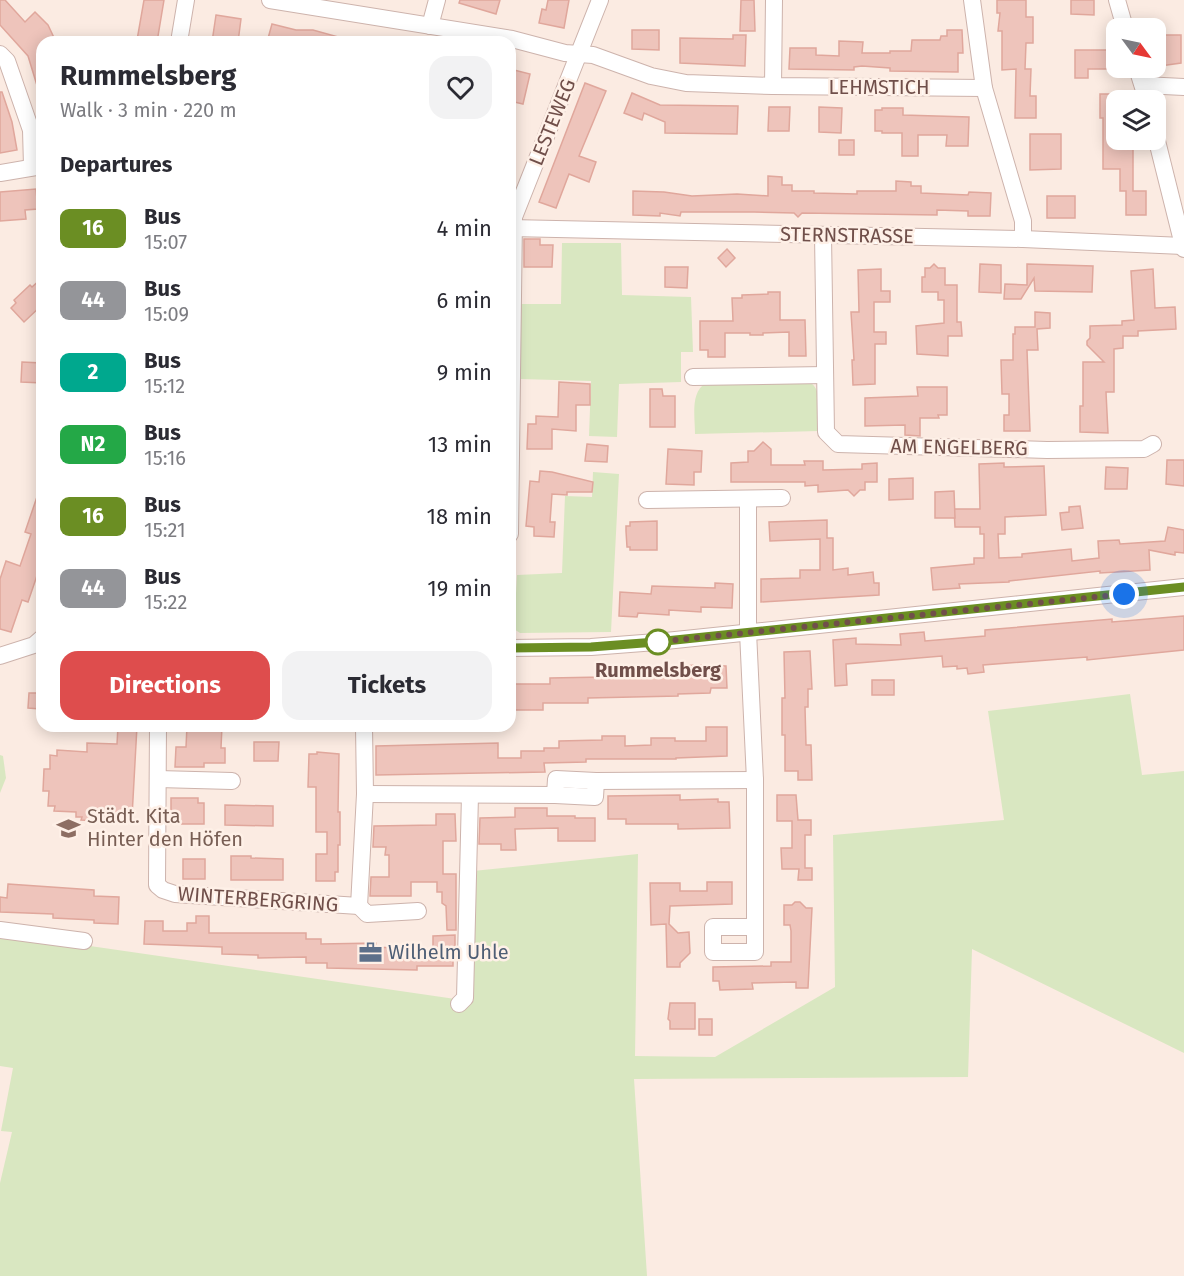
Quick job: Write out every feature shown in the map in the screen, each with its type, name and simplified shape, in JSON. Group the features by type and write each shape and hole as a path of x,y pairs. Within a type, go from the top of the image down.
{"street":[{"path":"180,36 186,0"},
{"name":"LEHMSTICH","path":"270,0 493,36"},
{"path":"430,26 437,0"},
{"name":"LESTEWEG","path":"516,212 600,0"},
{"path":"773,86 774,0"},
{"path":"972,0 984,88 1023,221 1023,239"},
{"path":"1117,0 1122,18"},
{"name":"LEHMSTICH","path":"516,40 565,53 593,55 651,76 686,83 984,88"},
{"path":"0,54 7,61 31,130 36,160"},
{"path":"1164,90 1184,87"},
{"path":"1160,150 1182,228 1184,247"},
{"path":"0,173 36,166"},
{"name":"STERNSTRASSE","path":"516,228 1023,239 1184,247"},
{"name":"AM ENGELBERG","path":"823,235 826,432 838,444 1047,450 1144,448 1153,444"},
{"path":"693,377 825,375"},
{"path":"647,500 782,498"},
{"path":"748,499 748,632 755,780 755,927"},
{"path":"516,648 591,647 656,642 1184,587"},
{"path":"0,656 36,643"},
{"name":"WINTERBERGRING","path":"158,732 157,885 163,890 174,894 359,906 367,914 418,911"},
{"name":"WINTERBERGRING","path":"359,906 365,794 364,732"},
{"path":"158,779 232,781"},
{"path":"365,794 555,795 556,779 755,780"},
{"path":"459,1004 465,998 470,795"},
{"path":"0,930 84,941"}],"green space":[{"path":"562,243 621,243 622,295 691,297 693,352 681,352 681,382 619,384 617,437 589,436 591,381 520,379 521,304 561,304"},
{"path":"808,381 819,396 819,431 695,434 695,399 701,387 706,383"},
{"path":"593,472 619,474 611,632 520,633 516,630 517,575 562,573 565,496 592,497"},
{"path":"1130,694 1142,775 1184,771 1184,1053 972,949 968,1077 634,1079 647,1276 0,1276 0,1183 12,1132 1,1131 13,1068 0,1066 0,933 469,1001 473,871 638,854 635,1056 715,1057 835,987 833,835 1004,820 988,711"},
{"path":"0,755 3,756 6,778 0,793"}],"building":[{"path":"0,0 5,0 25,22 35,12 48,25 53,36 36,36 36,82 28,56 0,25"},
{"path":"144,0 164,0 158,36 138,36"},
{"path":"460,0 500,0 496,14 459,3"},
{"path":"548,0 569,0 564,28 539,23 542,9 546,10"},
{"path":"741,0 754,0 755,31 740,31"},
{"path":"997,0 1026,0 1026,17 1033,17 1033,43 1026,43 1025,69 1031,69 1030,96 1036,96 1036,118 1015,118 1016,69 1002,70 1002,31 998,31 1000,13 997,13"},
{"path":"1071,0 1094,0 1094,15 1071,14"},
{"path":"216,15 241,19 239,36 213,36"},
{"path":"272,24 296,30 313,30 335,36 269,36"},
{"path":"632,30 659,30 659,50 632,49"},
{"path":"947,30 962,30 963,53 958,53 958,72 890,71 890,68 862,66 854,67 854,70 789,69 790,48 816,48 816,55 839,56 839,41 863,42 862,53 911,51 912,40 940,40 941,36 947,36"},
{"path":"733,35 746,35 745,66 680,63 680,38 733,39"},
{"path":"1166,35 1181,35 1181,63 1166,65"},
{"path":"1075,50 1106,50 1106,69 1088,69 1088,78 1075,78"},
{"path":"516,70 530,74 523,104 516,102"},
{"path":"585,83 606,91 579,156 596,162 589,182 569,174 556,208 539,202"},
{"path":"0,92 2,92 12,122 17,150 0,153"},
{"path":"632,93 660,105 738,106 737,134 665,133 665,122 644,113 642,120 624,113"},
{"path":"1100,94 1106,94 1106,150 1133,150 1133,191 1146,191 1146,215 1126,215 1126,191 1120,191 1120,169 1103,169 1103,118 1100,118"},
{"path":"769,107 790,107 789,131 768,131"},
{"path":"819,107 842,108 841,133 819,132"},
{"path":"882,108 903,108 903,115 969,117 968,146 946,146 947,135 918,135 918,156 902,156 902,133 875,131 875,110 882,110"},
{"path":"1030,134 1061,134 1061,169 1030,170"},
{"path":"839,140 854,140 854,155 839,155"},
{"path":"768,176 782,177 782,185 792,185 792,191 814,191 814,193 857,194 857,191 896,191 896,181 911,182 911,186 921,186 921,193 968,195 969,192 991,193 990,216 968,216 968,211 937,210 937,215 802,213 798,217 794,213 681,212 680,216 660,213 660,216 633,215 633,191 692,196 737,194 768,196"},
{"path":"36,189 36,209 25,210 26,219 0,221 0,192"},
{"path":"1047,196 1075,196 1075,218 1047,218"},
{"path":"524,239 540,239 540,245 553,245 552,267 524,267"},
{"path":"727,249 735,258 726,267 718,258"},
{"path":"934,264 938,268 945,268 945,285 957,285 957,322 961,322 962,336 948,336 948,356 917,354 916,326 944,323 944,300 938,300 938,292 922,292 922,277 925,277 925,268 930,268"},
{"path":"980,264 1001,265 1001,293 979,292"},
{"path":"1027,264 1093,266 1092,292 1035,291 1034,278 1021,299 1004,299 1005,284 1027,285"},
{"path":"665,267 688,267 687,288 665,287"},
{"path":"881,269 881,291 890,291 890,302 874,302 874,332 886,332 886,344 875,344 875,384 853,385 851,312 859,312 858,270"},
{"path":"1153,269 1155,308 1175,307 1176,329 1138,331 1138,336 1123,336 1123,348 1114,349 1114,392 1106,392 1108,433 1080,432 1080,406 1083,406 1083,362 1104,362 1087,345 1090,338 1090,326 1122,325 1122,321 1134,320 1131,271"},
{"path":"36,283 36,311 24,322 11,308 16,303 14,300 30,285 32,287"},
{"path":"768,292 780,292 780,320 805,320 806,356 789,356 789,332 763,333 763,335 725,333 725,357 708,357 708,350 700,350 700,321 733,321 732,298 742,298 742,295 768,294"},
{"path":"1035,312 1050,313 1050,328 1037,329 1038,350 1027,350 1030,431 1004,431 1004,415 1009,415 1009,394 1002,394 1001,360 1013,360 1015,327 1035,327"},
{"path":"22,362 36,363 36,383 21,382"},
{"path":"559,382 590,384 590,405 576,405 576,431 552,429 552,449 527,449 528,424 536,424 536,416 558,417"},
{"path":"917,387 947,387 947,415 938,415 939,418 920,418 920,436 905,435 905,425 865,426 865,398 918,396"},
{"path":"650,389 662,389 663,396 675,396 675,427 650,427"},
{"path":"763,442 771,449 771,465 805,465 804,461 823,461 823,470 862,469 862,464 877,463 877,482 865,482 865,490 860,490 854,496 848,490 818,492 818,485 805,486 805,482 731,482 731,463 748,462 748,451 754,451"},
{"path":"587,444 608,446 607,462 585,461"},
{"path":"668,449 702,451 701,472 694,472 694,485 666,484"},
{"path":"1167,460 1184,460 1184,486 1166,484"},
{"path":"1004,463 1004,467 1044,466 1046,515 1005,517 1005,534 998,534 999,558 1022,557 1022,554 1071,549 1072,561 1099,558 1098,541 1119,540 1120,544 1165,541 1168,527 1184,530 1184,553 1175,552 1175,555 1149,550 1150,570 1100,573 1100,571 1009,582 959,584 960,588 933,590 931,568 974,564 974,558 984,558 984,534 980,534 980,527 955,527 954,509 980,509 979,464"},
{"path":"1106,467 1128,468 1127,489 1105,489"},
{"path":"540,471 593,482 592,492 552,494 550,522 555,522 554,537 534,536 534,527 526,526 530,481 539,482"},
{"path":"913,478 913,499 889,500 889,479"},
{"path":"954,491 955,518 935,518 935,492"},
{"path":"36,500 36,579 28,602 22,600 11,632 0,629 0,579 6,561 20,566 31,534 25,532"},
{"path":"1080,506 1083,528 1062,530 1060,513 1069,512 1069,507"},
{"path":"827,520 827,538 833,538 833,570 848,568 848,575 873,572 874,583 879,583 879,595 761,602 761,579 800,578 800,570 820,570 820,539 770,541 769,522"},
{"path":"657,521 657,550 630,550 630,547 627,547 626,526 630,526 630,522"},
{"path":"715,583 733,584 732,608 701,607 701,612 669,610 669,615 638,613 637,617 619,616 620,592 651,594 652,586 715,588"},
{"path":"1184,616 1184,650 1087,660 1087,657 983,665 984,672 968,674 967,668 943,667 942,656 846,664 847,685 835,686 833,640 856,638 856,644 901,645 900,634 924,632 925,641 985,636 985,630 1112,619 1112,622"},
{"path":"810,651 812,689 808,689 808,707 805,707 806,745 811,745 812,780 798,780 798,771 785,771 785,735 782,735 782,698 785,698 784,652"},
{"path":"726,666 727,688 711,688 710,693 678,694 678,696 588,698 588,703 543,703 543,710 516,710 516,684 550,684 550,678 603,677 603,673 645,672 645,668 667,669 667,667"},
{"path":"872,680 894,680 894,695 872,695"},
{"path":"29,693 36,693 36,709 28,708"},
{"path":"706,727 727,727 727,756 676,759 586,759 586,762 544,763 545,772 376,775 376,746 498,743 498,758 521,758 521,751 544,751 544,748 559,748 559,741 602,740 602,736 625,736 625,746 651,745 651,738 706,741"},
{"path":"118,732 137,732 132,817 120,817 120,822 81,820 82,817 76,817 76,812 54,811 55,806 48,806 49,791 43,791 44,769 50,769 50,755 57,756 57,750 87,752 87,743 117,744"},
{"path":"187,732 222,732 221,748 225,748 225,763 204,763 204,767 175,767 176,747 186,747"},
{"path":"254,742 279,742 278,761 254,761"},
{"path":"317,752 339,754 340,845 338,845 338,872 335,872 335,881 316,881 316,854 327,854 327,832 316,832 316,787 308,787 309,754 317,754"},
{"path":"680,795 680,800 718,799 718,802 729,802 730,828 678,829 678,824 626,824 626,819 608,819 608,796"},
{"path":"777,795 796,795 798,820 811,820 811,835 805,835 805,868 812,868 812,880 798,880 799,869 782,869 781,848 792,848 792,821 777,821"},
{"path":"171,798 198,798 198,803 204,803 204,824 171,824"},
{"path":"225,805 273,806 273,826 225,825"},
{"path":"515,808 547,808 547,816 595,818 595,841 558,841 558,828 515,829 516,850 501,850 501,844 479,844 480,818 515,817"},
{"path":"436,814 455,814 456,841 443,841 443,874 456,874 456,930 447,930 446,906 442,903 442,892 437,892 437,882 411,882 411,896 370,896 371,877 389,877 389,855 385,855 386,847 373,847 374,826 436,825"},
{"path":"231,856 283,859 283,880 231,880"},
{"path":"183,859 205,859 205,879 183,879"},
{"path":"707,882 732,882 732,904 670,906 669,924 678,933 689,932 690,953 680,963 680,967 667,967 666,924 651,925 650,883 680,883 680,891 707,891"},
{"path":"8,884 94,890 94,896 119,897 118,924 53,918 53,914 0,912 0,897 7,898"},
{"path":"800,902 806,908 812,908 808,988 796,988 796,982 752,983 753,989 720,990 719,981 713,981 713,967 771,966 771,962 791,962 791,931 790,925 784,925 784,905 792,905"},
{"path":"196,916 209,916 209,933 306,933 306,939 321,939 321,944 376,943 376,947 433,950 433,936 455,935 455,956 453,956 453,966 417,966 417,970 327,968 327,963 306,963 306,957 258,958 258,955 222,954 222,947 144,944 145,921 163,921 163,931 187,931 187,923 196,923"},
{"path":"670,1003 695,1003 695,1029 670,1029 668,1019"},
{"path":"699,1019 712,1019 712,1035 699,1035"}],"bus line":[{"name":"16","path":"516,648 591,647 656,642 1184,587"}],"place":[{"name":"Rummelsberg","path":"658,642"},
{"name":"Städt. Kita Hinter den Höfen","path":"69,828"},
{"name":"Wilhelm Uhle","path":"370,952"}],"route":[{"path":"658,642 656,642 1124,594"}]}
